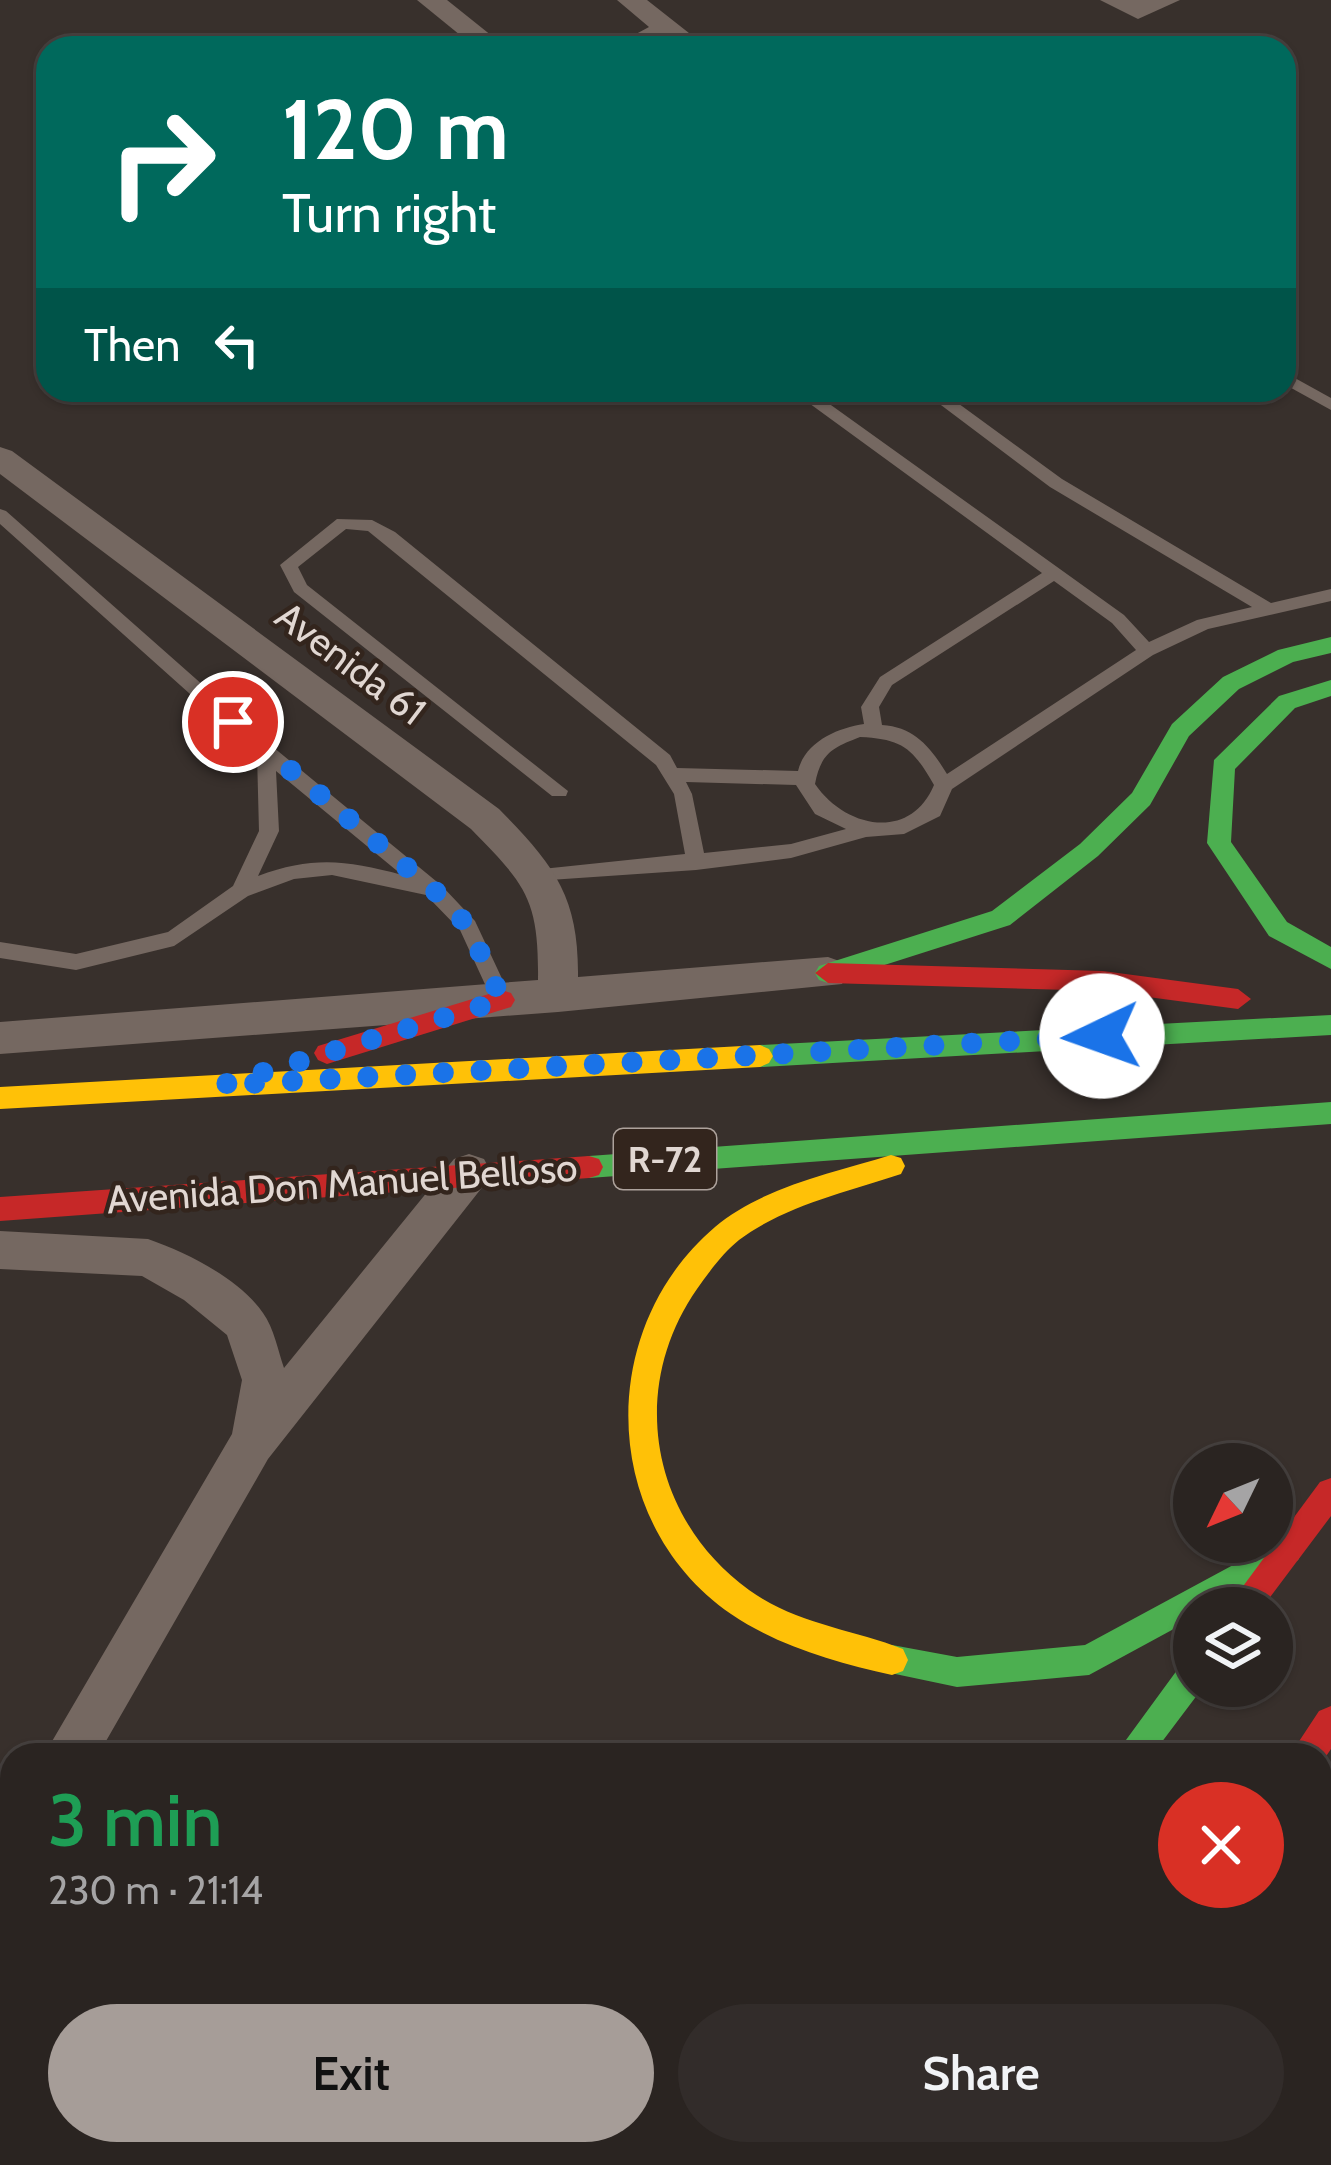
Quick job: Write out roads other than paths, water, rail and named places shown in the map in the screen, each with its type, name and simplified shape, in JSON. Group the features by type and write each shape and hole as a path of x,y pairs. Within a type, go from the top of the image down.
{"main road":[{"path":"828,973 1001,918 1089,850 1141,799 1180,730 1231,683 1286,656 1331,645"},
{"path":"1331,688 1287,702 1223,766 1219,843 1278,929 1331,959"},
{"path":"828,973 1103,981 1331,1012"},
{"path":"222,1085 502,1000"},
{"path":"0,1098 1331,1024"},
{"name":"Avenida Don Manuel Belloso","path":"2,1239 469,1172 1331,1113"},
{"path":"976,1137 783,1202 727,1233 667,1302 641,1370 642,1449 667,1525 727,1593 833,1649 956,1672 1089,1660 1264,1563"},
{"path":"1293,1542 1331,1492"},
{"path":"1259,1587 1277,1563"},
{"path":"1141,1743 1173,1701"}],"street":[{"path":"430,0 478,36"},
{"path":"630,0 678,36"},
{"path":"1113,0 1138,10 1167,0"},
{"path":"652,36 669,29"},
{"name":"Avenida 61","path":"0,458 485,819 542,876 559,922 558,996"},
{"path":"0,1038 828,973"},
{"path":"77,1743 251,1444 469,1172"},
{"path":"2,1239 148,1258 200,1286 246,1324 265,1380 251,1444"}],"lane":[{"path":"1296,384 1331,405"},
{"path":"816,402 1118,619 1147,651"},
{"path":"945,402 1055,483 1267,608"},
{"path":"0,515 266,752 435,891 468,926 502,1000"},
{"path":"560,791 300,588 290,565 344,523 372,526 663,760 682,794 696,863"},
{"path":"874,730 871,706 886,681 1054,573"},
{"path":"542,876 791,851 866,830 904,827 933,811 944,785 1147,651 1203,624 1331,595"},
{"path":"866,830 834,820 812,802 803,778 813,753 838,735 874,730 910,738 935,759 944,785"},
{"path":"241,891 269,831 266,752"},
{"path":"672,775 803,778"},
{"path":"0,950 76,962 174,938 241,891 296,868 338,865 435,891"}]}
